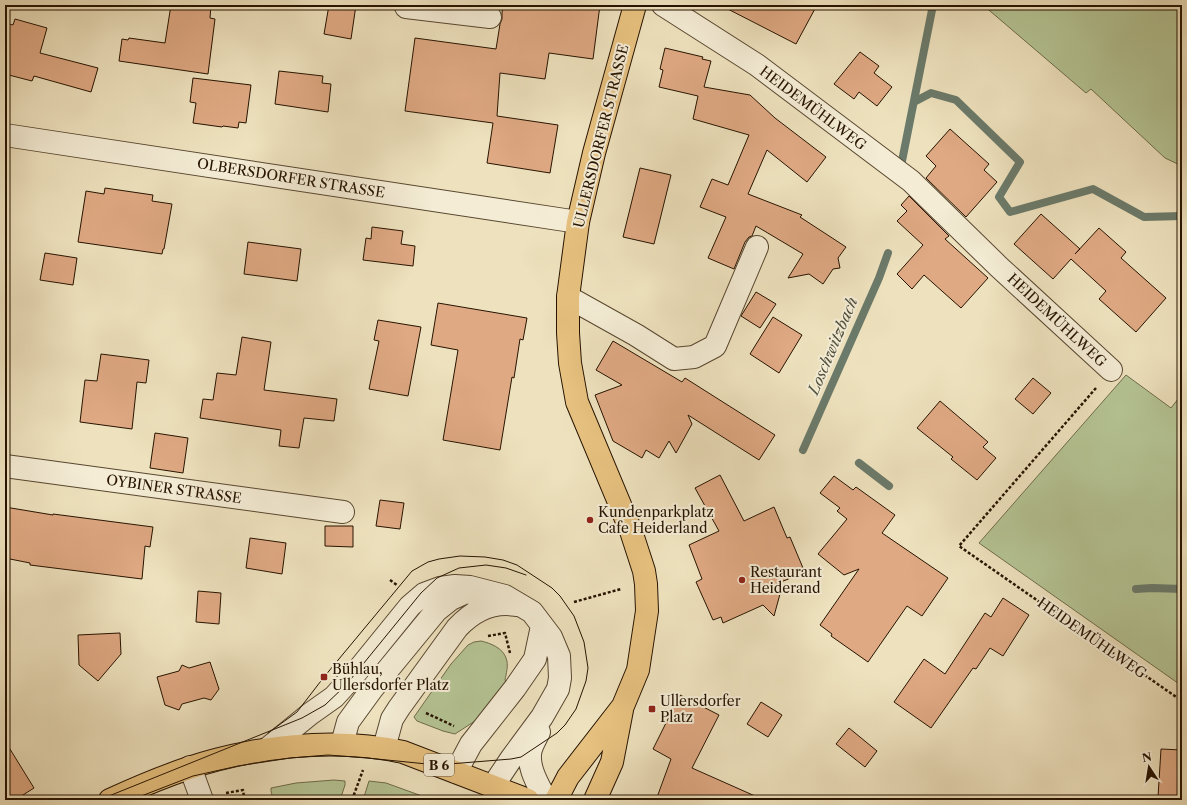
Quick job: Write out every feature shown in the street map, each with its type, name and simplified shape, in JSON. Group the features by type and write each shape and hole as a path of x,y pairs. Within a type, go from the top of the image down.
{"main road":[{"name":"ULLERSDORFER STRASSE","path":"623,706 638,670 647,611 646,584 644,571 631,531 577,402 570,363 568,297 578,222 594,153 635,5"},
{"path":"556,800 568,777 623,706"},
{"path":"595,800 612,762 623,706"},
{"name":"B 6","path":"110,800 190,767 235,755 295,746 342,744 377,747 403,752 528,800"}],"street":[{"path":"406,5 406,8 490,16"},
{"name":"HEIDEMÜHLWEG","path":"663,5 757,66 910,181 1111,370"},
{"name":"OLBERSDORFER STRASSE","path":"5,135 578,222"},
{"path":"568,297 674,358 694,357 715,346 756,247"},
{"name":"OYBINER STRASSE","path":"5,466 343,512"},
{"path":"267,749 310,714 334,697 354,675 410,606 424,594 440,588 455,586 470,587 506,596 532,612 551,637 559,656 560,678 558,689 542,717 493,786"},
{"path":"342,744 348,722 372,689 436,611 451,599 464,593 487,591"},
{"path":"377,747 392,719 411,690 457,628 466,619 481,609 493,605 507,603 522,606"},
{"path":"456,772 471,744 515,688 535,659 542,626"},
{"path":"542,717 539,731 530,750 530,761 534,774 546,800"},
{"path":"190,767 202,800"}],"path":[{"name":"HEIDEMÜHLWEG","path":"1111,370 959,546 1182,701"},
{"path":"574,602 622,589"},
{"path":"420,710 455,726"},
{"path":"352,800 377,747"},
{"path":"243,790 244,796 252,800"}],"green space":[{"path":"983,5 1182,5 1182,166 1165,158 1091,89 1086,93"},
{"path":"1126,375 1171,408 1182,394 1182,686 979,543"},
{"path":"481,641 496,646 504,654 507,661 505,680 508,684 479,722 475,721 455,734 417,721 414,717 451,664 468,645"},
{"path":"334,780 345,781 340,800 278,800 272,796 271,792 271,788 296,783"},
{"path":"369,781 386,783 433,800 363,800"}],"building":[{"path":"171,5 211,5 210,18 215,19 208,74 119,61 122,39 128,40 129,38 165,43"},
{"path":"329,5 356,5 351,39 324,34"},
{"path":"503,5 600,5 593,59 549,53 545,79 500,73 497,116 558,125 550,173 487,163 493,123 405,111 415,38 496,49 502,19"},
{"path":"720,5 817,5 796,44"},
{"path":"15,19 47,28 40,53 98,68 91,92 34,76 32,81 5,74 5,37 9,24 13,25"},
{"path":"665,48 703,57 702,59 711,61 704,87 750,95 775,118 826,157 807,182 767,150 748,194 802,215 800,217 846,247 838,258 840,268 833,269 823,284 809,274 788,278 803,254 756,226 752,236 745,242 734,269 708,258 726,217 700,207 712,179 728,185 749,135 693,119 698,96 659,87 663,70 660,69"},
{"path":"860,52 879,66 874,73 892,87 877,106 859,92 854,99 834,84"},
{"path":"279,71 323,76 322,83 331,84 328,112 275,104"},
{"path":"193,78 251,85 246,123 239,122 238,128 193,123 196,103 190,102"},
{"path":"950,129 989,164 984,170 997,182 966,217 926,178 936,166 926,156"},
{"path":"640,168 671,175 654,244 623,237"},
{"path":"105,188 153,195 152,201 172,204 162,254 78,242 86,191 104,194"},
{"path":"909,196 949,236 945,239 988,278 961,308 924,275 912,289 897,274 923,245 897,221 907,211 901,205"},
{"path":"1041,214 1080,249 1099,228 1126,252 1121,258 1166,298 1136,332 1099,299 1106,291 1071,259 1053,279 1014,244"},
{"path":"372,227 403,231 401,244 415,246 413,266 363,260 366,238 371,239"},
{"path":"248,242 301,249 297,281 244,274"},
{"path":"45,253 77,258 73,285 40,280"},
{"path":"756,292 776,304 760,328 741,316"},
{"path":"438,303 527,318 523,340 520,339 514,378 512,377 500,450 443,440 458,350 431,345"},
{"path":"773,317 802,335 779,373 750,354"},
{"path":"378,320 421,327 408,396 369,389 379,341 374,340"},
{"path":"242,337 271,342 264,390 337,399 334,421 304,418 299,448 279,446 281,430 200,418 203,399 213,400 217,373 236,375"},
{"path":"613,341 682,382 685,378 775,435 759,460 688,415 692,424 676,453 669,441 659,458 646,450 642,458 613,441 595,395 622,385 596,370"},
{"path":"101,354 149,360 146,383 137,382 132,429 80,422 85,380 97,381"},
{"path":"1033,378 1051,393 1033,414 1015,399"},
{"path":"940,401 988,442 983,447 996,458 977,480 951,459 953,457 917,428"},
{"path":"155,433 188,438 183,473 150,468"},
{"name":"Restaurant Heiderand","path":"720,475 744,521 774,507 787,538 790,537 803,568 799,569 798,575 776,584 780,594 774,616 763,605 723,623 721,617 713,620 696,582 702,579 689,545 719,531 695,488"},
{"path":"834,476 853,490 856,487 895,515 882,533 948,578 922,616 907,606 868,662 831,636 832,634 820,625 859,569 844,575 818,554 847,519 837,511 840,508 820,493"},
{"path":"380,500 404,503 400,529 376,526"},
{"path":"5,507 53,515 153,527 150,547 145,546 142,579 30,565 30,563 5,558"},
{"path":"325,526 353,526 353,547 325,546"},
{"path":"250,538 286,543 282,574 246,568"},
{"path":"198,591 221,593 219,624 196,622"},
{"path":"1003,598 1029,615 1003,656 990,648 976,669 973,668 931,728 894,702 924,659 945,674 985,613 991,617"},
{"path":"120,633 121,654 98,681 79,665 78,635"},
{"path":"210,662 219,689 211,700 204,698 182,704 179,710 165,705 157,677 179,671 182,665 189,668"},
{"path":"680,695 719,715 692,768 764,800 656,800 671,759 653,749"},
{"path":"761,702 782,715 768,737 747,724"},
{"path":"849,728 877,751 865,767 836,744"},
{"path":"5,741 34,788 15,800 5,800"},
{"path":"1161,749 1182,750 1182,798 1158,797"}],"waterway":[{"name":"Loschwitzbach","path":"902,161 933,5"},
{"path":"914,102 931,93 956,100 1020,162 999,197 1010,212 1093,189 1144,217 1182,216"},
{"name":"Loschwitzbach","path":"803,450 879,278 888,253"},
{"path":"859,463 889,486"},
{"path":"1136,589 1182,589"}],"tram line":[{"path":"131,800 193,776 238,766 290,758 328,755 437,765 521,757 557,733 565,725 576,709 586,681 588,668 584,642 574,616 560,596 552,588 517,565 503,560 485,557 460,556 428,562 412,571 297,712 268,733"},
{"path":"99,800 302,718 325,705 346,685 421,593 437,578 459,568 486,565 506,568 526,575"}],"place":[{"name":"Kundenparkplatz Cafe Heiderland","path":"590,520"},
{"name":"Restaurant Heiderand","path":"742,580"},
{"name":"Bühlau, Ullersdorfer Platz","path":"324,677"},
{"name":"Ullersdorfer Platz","path":"652,709"}]}
